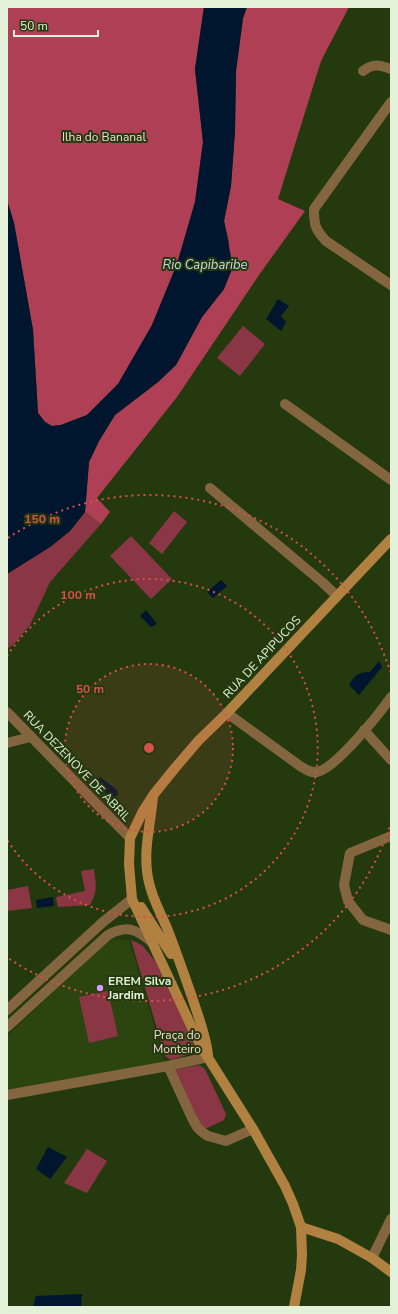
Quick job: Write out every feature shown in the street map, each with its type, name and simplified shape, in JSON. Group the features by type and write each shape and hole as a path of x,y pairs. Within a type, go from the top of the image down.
{"main road":[{"name":"RUA DE APIPUCOS","path":"130,838 143,811 154,794 199,740 227,713 391,539"},
{"path":"154,794 152,814 147,834 147,872 151,889 181,965 205,1036 208,1057"},
{"path":"130,838 129,864 132,899 200,1045 253,1129 285,1186 300,1227 302,1255 301,1270 294,1307"},
{"path":"132,899 142,908 174,959 181,965"},
{"path":"300,1227 338,1239 372,1258 391,1272"}],"street":[{"path":"363,71 368,67 378,65 391,69"},
{"path":"391,102 314,209 314,223 319,233 326,241 391,285"},
{"path":"285,404 391,480"},
{"path":"210,488 337,596"},
{"path":"227,713 300,766 311,772 316,772 326,767 346,750 391,697"},
{"name":"RUA DEZENOVE DE ABRIL","path":"7,712 130,838"},
{"path":"364,730 391,760"},
{"path":"7,743 30,737"},
{"path":"391,836 350,853 344,885 348,901 362,920 391,930"},
{"path":"7,1010 103,922 132,899"},
{"path":"7,1027 108,935 118,930 133,930 141,933 153,943"},
{"path":"7,1095 168,1066 208,1057"},
{"path":"168,1066 192,1118 202,1132 208,1136 226,1141 253,1129"},
{"path":"372,1258 391,1219"}],"shaded area":[{"name":"EREM Silva Jardim","path":"110,939 129,940 165,1064 9,1094 7,1082 7,1036"}],"green space":[{"name":"Ilha do Bananal","path":"7,7 204,7 195,69 203,142 195,202 177,264 152,325 118,384 87,415 61,425 52,426 45,422 38,413 33,330 14,223 7,200"},
{"path":"247,7 349,7 321,61 278,199 305,211 259,275 177,397 97,498 110,512 101,524 85,512 89,462 99,441 115,415 158,382 176,365 202,317 224,289 229,242 224,221 231,186 235,131 236,71 243,18"},
{"path":"243,326 265,344 240,376 217,358"},
{"path":"174,511 187,522 162,554 149,543"},
{"path":"85,512 101,524 50,582 30,625 15,643 7,649 7,574 50,547 70,531"},
{"path":"131,536 172,579 151,599 110,556"},
{"path":"94,869 96,883 93,900 90,905 58,907 56,897 85,891 81,871"},
{"path":"28,886 32,908 7,911 7,890"},
{"name":"Praça do Monteiro","path":"131,940 142,945 155,961 192,1039 194,1048 190,1054 171,1060 165,1056"},
{"path":"108,991 118,1036 89,1043 79,997"},
{"name":"Praça do Monteiro","path":"199,1065 205,1069 226,1114 224,1120 203,1130 174,1070"},
{"path":"87,1149 107,1161 87,1193 64,1183"}],"water":[{"name":"Rio Capibaribe","path":"204,7 247,7 243,18 236,71 235,131 231,186 224,221 233,267 224,289 202,317 176,365 158,382 115,415 99,441 89,462 85,512 70,531 50,547 7,574 7,200 14,223 33,330 38,413 45,422 52,426 61,425 87,415 118,384 152,325 177,264 195,202 203,142 195,69"},
{"path":"278,299 289,306 281,316 286,322 281,331 266,319"},
{"path":"221,580 227,586 213,598 207,592"},
{"path":"146,610 157,624 151,627 140,616"},
{"path":"379,661 382,667 359,695 349,685 357,675 370,672"},
{"path":"100,777 117,790 118,795 113,799 97,786 96,782"},
{"path":"53,897 54,906 37,908 36,900"},
{"path":"48,1147 67,1157 50,1179 36,1169"},
{"path":"82,1294 81,1307 33,1307 36,1296"}],"place":[{"name":"EREM Silva Jardim","path":"100,988"}]}
